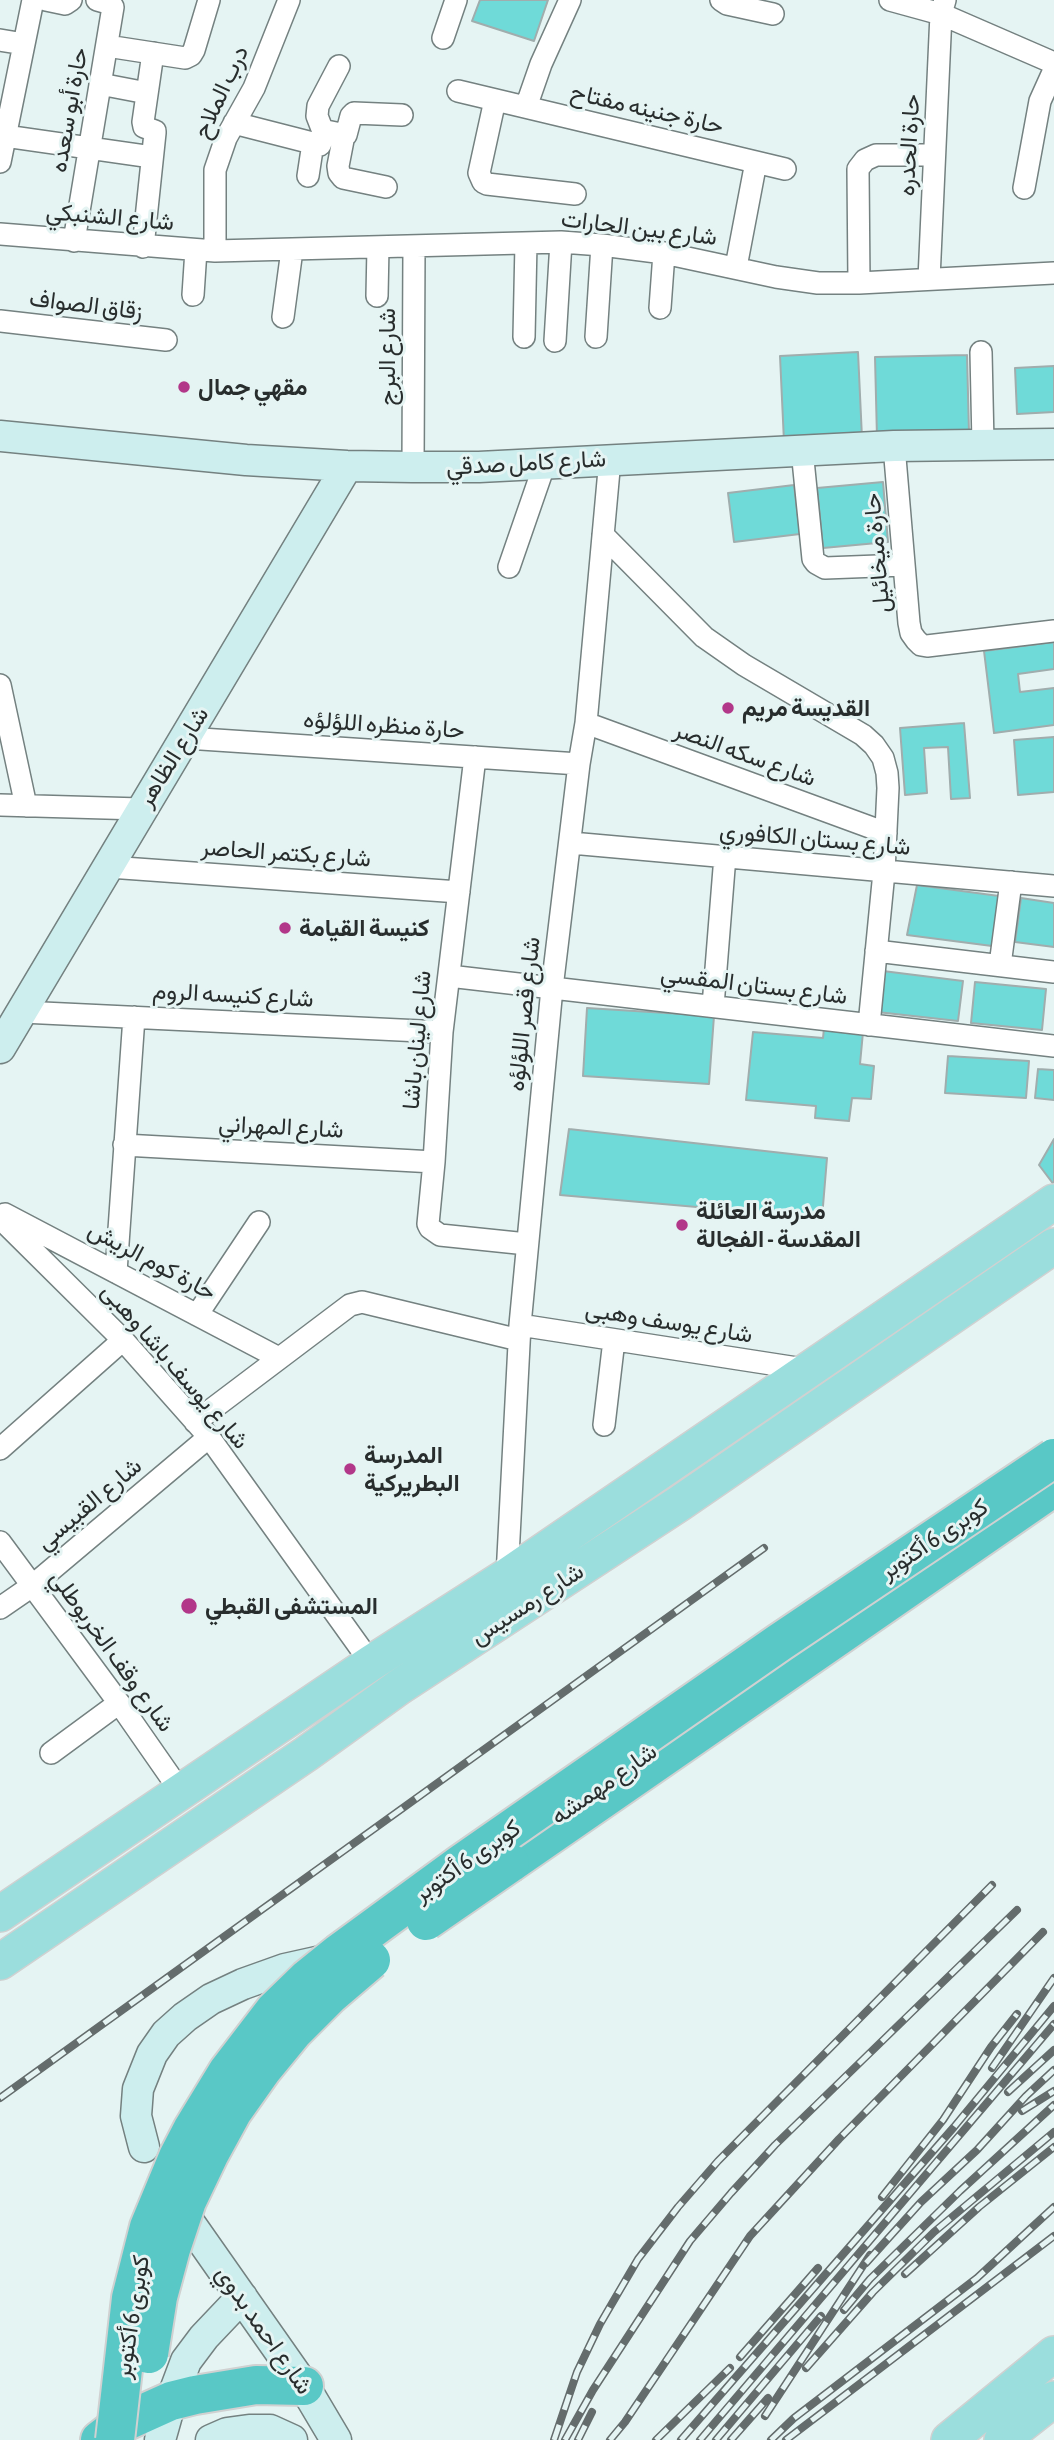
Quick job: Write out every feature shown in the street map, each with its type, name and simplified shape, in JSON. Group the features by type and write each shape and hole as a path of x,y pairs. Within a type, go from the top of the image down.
{"highway":[{"name":"كوبرى 6 أكتوبر","path":"115,2440 131,2298 149,2227 192,2130 228,2071 274,2011 328,1961 462,1863 780,1642 1054,1458"},
{"name":"كوبرى 6 أكتوبر","path":"140,2440 158,2297 187,2201 233,2111 294,2031 368,1962 1054,1487"},
{"path":"125,2440 139,2292 164,2204 191,2143 230,2080 277,2021 350,1953 683,1720 711,1709"},
{"path":"100,2440 121,2423 171,2402 256,2385 304,2386"}],"main road":[{"name":"شارع كامل صدقي","path":"0,436 146,451 347,466 413,467 894,446 1054,444"},
{"name":"شارع الظاهر","path":"0,1048 347,466"},
{"name":"شارع رمسيس","path":"0,1914 371,1663 507,1576 1054,1202"},
{"name":"شارع رمسيس","path":"0,1962 306,1754 399,1687 680,1503 1054,1246"},
{"name":"شارع مهمشه","path":"144,2147 136,2116 138,2089 152,2053 166,2034 185,2017 211,1999 243,1984 285,1969 357,1952 373,1945 1054,1474"},
{"name":"شارع احمد بدوي","path":"189,2222 304,2386 336,2440"},
{"path":"160,2440 186,2361 204,2337 242,2297"},
{"path":"949,2440 1054,2354"},
{"path":"1002,2440 1049,2409"},
{"path":"211,2440 227,2433 249,2430 270,2430 292,2440"}],"street":[{"path":"0,162 5,136 5,108 24,44 33,0"},
{"path":"46,0 65,4 71,0"},
{"name":"حارة أبو سعده","path":"74,241 113,7 107,2 97,0"},
{"path":"107,46 179,58 191,55 209,0"},
{"name":"درب الملاح","path":"193,295 205,250 215,170 234,122 254,88 289,0"},
{"path":"443,38 456,0"},
{"name":"حارة جنينه مفتاح","path":"526,107 541,64 570,0"},
{"path":"721,0 727,4 773,14"},
{"path":"893,0 943,7 1054,64"},
{"name":"حارة الحدره","path":"929,279 943,7"},
{"path":"0,40 24,44"},
{"path":"143,247 155,131 144,127 143,122 153,53"},
{"path":"340,66 318,106 317,116 343,178 386,187"},
{"path":"1024,188 1040,101 1054,70"},
{"path":"100,85 147,93"},
{"name":"حارة جنينه مفتاح","path":"458,91 785,169"},
{"path":"495,100 479,173 483,182 575,194"},
{"path":"308,176 327,137 354,113 402,115"},
{"path":"234,122 327,137"},
{"path":"5,136 152,157"},
{"path":"859,283 858,169 865,160 876,155 934,155"},
{"path":"736,267 756,162"},
{"name":"شارع الشنبكي","path":"0,234 205,250"},
{"path":"555,341 561,242"},
{"name":"شارع بين الحارات","path":"205,250 561,242 664,253 776,278 818,283 1054,273"},
{"path":"524,337 526,243"},
{"path":"596,337 602,245"},
{"path":"377,296 378,247"},
{"name":"شارع البرج","path":"413,467 414,247"},
{"path":"283,317 292,250"},
{"path":"660,308 664,253"},
{"name":"زقاق الصواف","path":"0,321 166,340"},
{"path":"981,352 983,444"},
{"name":"حارة ميخائيل","path":"894,446 909,623 916,640 927,646 1054,631"},
{"path":"802,450 813,559 816,563 825,568 904,565"},
{"name":"شارع قصر اللؤلؤه","path":"507,1576 519,1332 527,1244 552,988 586,723 610,459"},
{"path":"509,567 545,463"},
{"path":"603,535 704,637 744,665 863,735 883,758 887,773 884,872 869,1024"},
{"path":"0,685 26,806"},
{"name":"شارع سكه النصر","path":"586,723 886,833"},
{"name":"حارة منظره اللؤلؤه","path":"186,738 579,764"},
{"name":"شارع لينان باشا","path":"474,757 442,1032 428,1224 440,1235 527,1244"},
{"path":"0,805 141,809"},
{"name":"شارع بستان الكافوري","path":"571,843 1054,886"},
{"path":"713,1006 725,856"},
{"name":"شارع بكتمر الحاصر","path":"109,867 459,892"},
{"path":"1000,965 1011,882"},
{"path":"876,951 1054,972"},
{"name":"شارع بستان المقسي","path":"449,976 1054,1046"},
{"name":"شارع كنيسه الروم","path":"22,1012 442,1032"},
{"path":"116,1272 134,1017"},
{"name":"شارع المهراني","path":"124,1145 434,1163"},
{"name":"حارة كوم الريش","path":"0,1212 279,1357"},
{"name":"شارع يوسف باشا وهبى","path":"0,1218 123,1340 202,1429 371,1663"},
{"path":"197,1315 259,1222"},
{"name":"شارع يوسف وهبى","path":"279,1357 349,1305 362,1302 519,1332 614,1340 810,1370"},
{"path":"0,1449 123,1340"},
{"path":"604,1425 614,1340"},
{"name":"شارع القبيسي","path":"0,1608 32,1586 279,1357"},
{"name":"شارع وقف الخربوطلي","path":"0,1542 119,1703 180,1792"},
{"path":"51,1753 119,1703"}],"building":[{"path":"480,0 548,0 534,41 472,21"},
{"path":"858,352 862,438 784,442 780,356"},
{"path":"967,355 969,433 877,438 875,357"},
{"path":"1054,366 1054,412 1017,414 1015,368"},
{"path":"883,482 888,542 823,548 817,488"},
{"path":"794,485 800,534 734,542 728,493"},
{"path":"1054,642 1054,669 1018,674 1020,692 1054,688 1054,725 994,733 984,651"},
{"path":"964,723 970,798 951,799 948,747 924,748 927,793 905,795 900,728"},
{"path":"1054,737 1054,792 1018,795 1014,740"},
{"path":"917,885 999,896 992,946 907,935"},
{"path":"1021,898 1054,903 1054,947 1015,942"},
{"path":"883,971 963,981 958,1021 877,1012"},
{"path":"975,982 1046,989 1042,1030 971,1023"},
{"path":"587,1008 714,1016 709,1084 583,1076"},
{"path":"824,1028 863,1032 860,1064 874,1066 871,1099 852,1098 849,1121 815,1118 816,1106 746,1100 753,1032 823,1038"},
{"path":"948,1056 1029,1061 1026,1098 945,1093"},
{"path":"1038,1069 1054,1070 1054,1100 1035,1098"},
{"path":"569,1129 827,1158 822,1218 560,1195"},
{"path":"1054,1139 1054,1185 1039,1165"}],"railway":[{"path":"0,2098 764,1548"},
{"path":"554,2440 577,2372 600,2324 638,2259 678,2207 718,2161 992,1885"},
{"path":"565,2440 593,2390 690,2241 775,2145 1017,1910"},
{"path":"610,2440 625,2422 750,2236 839,2139 1043,1932"},
{"path":"992,2068 1054,1978"},
{"path":"681,2440 954,2127 1054,2006"},
{"path":"882,2197 943,2120 991,2047 1017,2014"},
{"path":"700,2440 1054,2024"},
{"path":"1008,2092 1054,2050"},
{"path":"866,2263 921,2202 977,2150 1026,2096 1054,2070"},
{"path":"1022,2111 1054,2091"},
{"path":"844,2310 870,2279 960,2191 1054,2105"},
{"path":"806,2368 873,2292 934,2232 1054,2132"},
{"path":"905,2274 979,2207 1054,2147"},
{"path":"771,2440 794,2418 977,2278 1054,2207"},
{"path":"786,2440 1054,2236"},
{"path":"765,2416 870,2255"},
{"path":"740,2357 818,2268"},
{"path":"716,2440 821,2316"},
{"path":"656,2440 730,2368"},
{"path":"731,2440 768,2398"},
{"path":"578,2440 592,2412"}],"place":[{"name":"مقهي جمال","path":"184,387"},
{"name":"القديسة مريم","path":"728,708"},
{"name":"كنيسة القيامة","path":"285,928"},
{"name":"مدرسة العائلة المقدسة - الفجالة","path":"682,1225"},
{"name":"المدرسة البطريركية","path":"350,1469"},
{"name":"المستشفى القبطي","path":"189,1606"}]}
